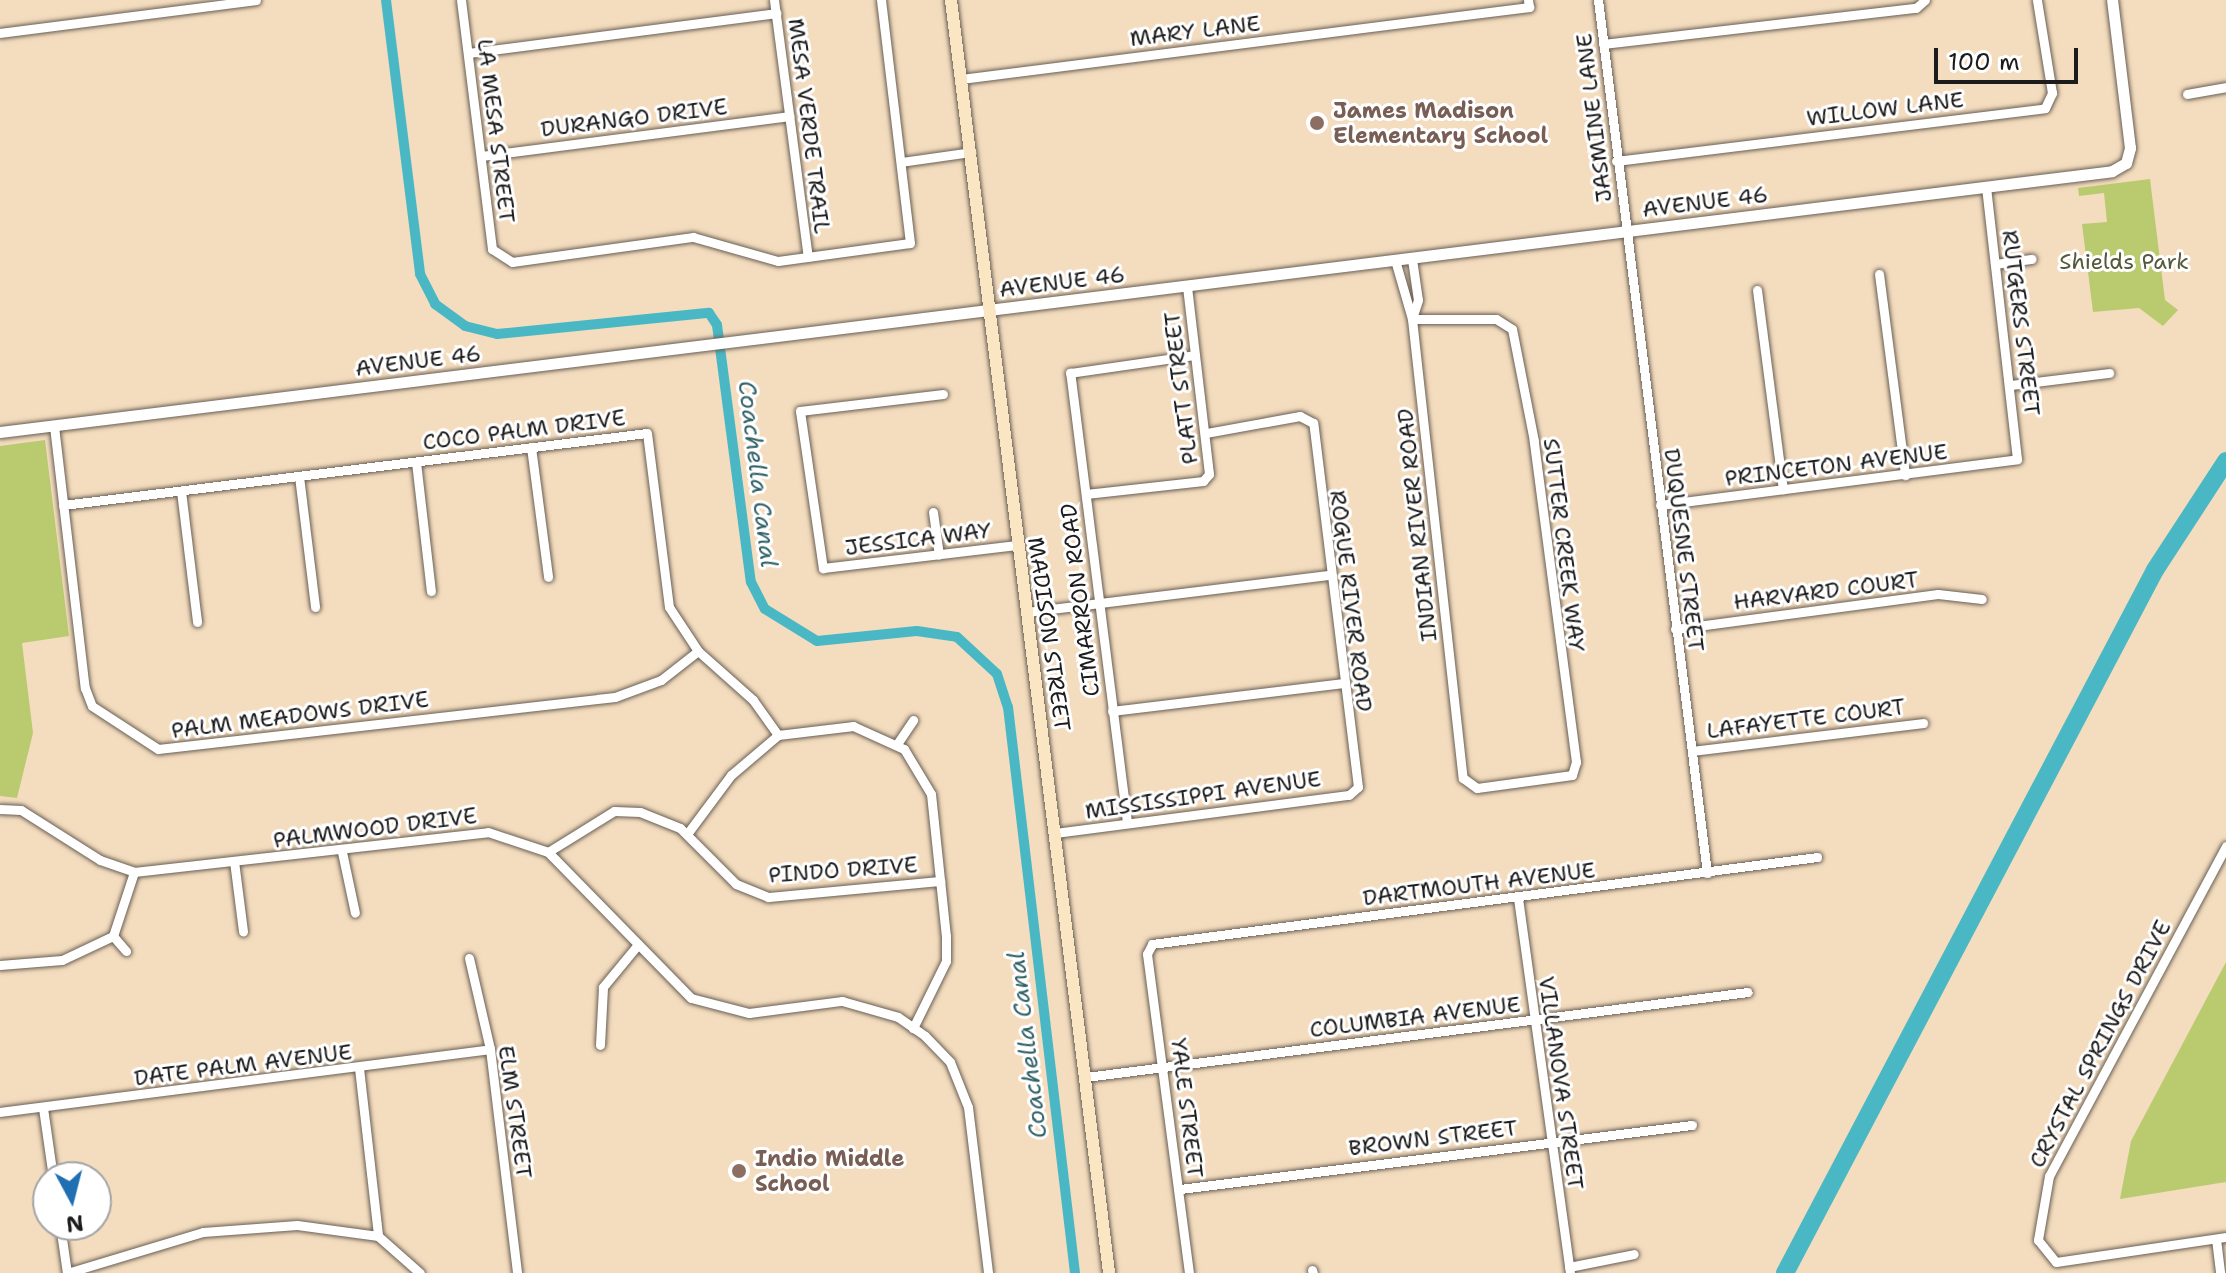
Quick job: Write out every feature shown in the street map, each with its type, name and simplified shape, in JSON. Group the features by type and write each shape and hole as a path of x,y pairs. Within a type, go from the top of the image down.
{"main road":[{"name":"MADISON STREET","path":"951,0 1109,1273"}],"street":[{"path":"0,33 256,0"},
{"name":"LA MESA STREET","path":"461,0 492,249 504,261 693,237 766,261 808,257"},
{"name":"MESA VERDE TRAIL","path":"774,0 808,257"},
{"path":"808,257 910,243 881,0"},
{"name":"JASMINE LANE","path":"1598,0 1625,232"},
{"path":"1603,44 1916,8 1925,0"},
{"name":"WILLOW LANE","path":"1616,161 2045,108 2052,93 2037,0"},
{"name":"AVENUE 46","path":"0,432 1986,188 2126,163 2112,0"},
{"name":"MARY LANE","path":"961,79 1529,3"},
{"path":"469,53 776,13"},
{"path":"2187,94 2226,87"},
{"name":"DURANGO DRIVE","path":"482,156 789,116"},
{"path":"901,162 971,152"},
{"name":"RUTGERS STREET","path":"1986,188 2020,444 2015,461"},
{"name":"DUQUESNE STREET","path":"1625,232 1707,873"},
{"path":"1412,259 1418,300 1412,319"},
{"path":"1995,264 2032,259"},
{"name":"INDIAN RIVER ROAD","path":"1395,260 1412,319 1462,771 1470,786 1575,771"},
{"path":"1879,274 1905,475"},
{"name":"PLATT STREET","path":"1086,494 1203,481 1210,470 1187,287"},
{"path":"1757,290 1783,489"},
{"name":"SUTTER CREEK WAY","path":"1412,319 1509,325 1534,441 1575,771"},
{"name":"CIMARRON ROAD","path":"1127,822 1096,601 1070,373 1195,355"},
{"path":"2011,385 2109,373"},
{"name":"JESSICA WAY","path":"943,394 800,411 823,568 1017,545"},
{"name":"ROGUE RIVER ROAD","path":"1206,433 1306,416 1316,433 1328,575 1356,792"},
{"name":"PALM MEADOWS DRIVE","path":"54,426 85,688 92,706 158,749 615,697 661,680 698,651"},
{"name":"COCO PALM DRIVE","path":"63,505 647,433 669,607 698,651 753,700 778,735"},
{"path":"531,447 548,577"},
{"name":"PRINCETON AVENUE","path":"1660,505 2015,461"},
{"path":"416,462 431,591"},
{"path":"299,476 315,607"},
{"path":"181,491 197,622"},
{"path":"933,512 939,555"},
{"path":"1027,612 1096,601 1328,575"},
{"name":"HARVARD COURT","path":"1675,629 1938,594 1982,599"},
{"path":"1112,711 1343,683"},
{"path":"897,744 913,720"},
{"name":"LAFAYETTE COURT","path":"1692,751 1923,723"},
{"path":"687,834 731,775 778,735 853,726 897,744 931,794 946,961 913,1028"},
{"name":"MISSISSIPPI AVENUE","path":"1055,833 1356,792"},
{"name":"PALMWOOD DRIVE","path":"0,809 21,810 100,860 134,872 342,852 488,832 548,852 636,947 691,998 749,1013 842,1001 913,1028 950,1062 968,1107 988,1273"},
{"name":"PINDO DRIVE","path":"548,852 614,811 640,812 687,834 736,884 768,897 940,881"},
{"name":"CRYSTAL SPRINGS DRIVE","path":"2221,1238 2056,1262 2044,1255 2039,1218 2049,1176 2226,846"},
{"path":"342,852 355,913"},
{"name":"DARTMOUTH AVENUE","path":"1148,948 1159,940 1518,898 1817,857"},
{"path":"234,861 243,931"},
{"path":"0,965 62,960 113,936 134,872"},
{"name":"VILLANOVA STREET","path":"1518,898 1569,1270"},
{"path":"113,936 126,951"},
{"path":"600,1045 603,987 636,947"},
{"name":"YALE STREET","path":"1148,948 1189,1273"},
{"name":"ELM STREET","path":"469,958 490,1049 517,1273"},
{"name":"COLUMBIA AVENUE","path":"1086,1077 1748,992"},
{"name":"DATE PALM AVENUE","path":"0,1112 490,1049"},
{"path":"359,1068 378,1236"},
{"path":"43,1108 51,1161"},
{"name":"BROWN STREET","path":"1180,1189 1692,1125"},
{"path":"62,1241 67,1273 240,1228 297,1225 378,1236 420,1273"},
{"path":"2220,1273 2221,1238"},
{"path":"1569,1270 1634,1254"}],"green space":[{"name":"Shields Park","path":"2150,179 2165,300 2178,310 2163,326 2139,308 2093,312 2082,224 2107,222 2104,193 2079,196 2078,188"},
{"path":"45,440 69,636 22,643 33,733 17,798 0,796 0,446"},
{"path":"2226,962 2226,1182 2120,1199 2131,1141"}],"waterway":[{"name":"Coachella Canal","path":"386,0 420,274 435,304 465,326 497,334 709,313 717,325 751,582 765,609 817,641 917,631 957,637 997,674 1008,707 1075,1273"},
{"path":"1785,1273 2155,570 2226,461"}],"place":[{"name":"James Madison Elementary School","path":"1317,123"},
{"name":"Indio Middle School","path":"739,1171"}]}
